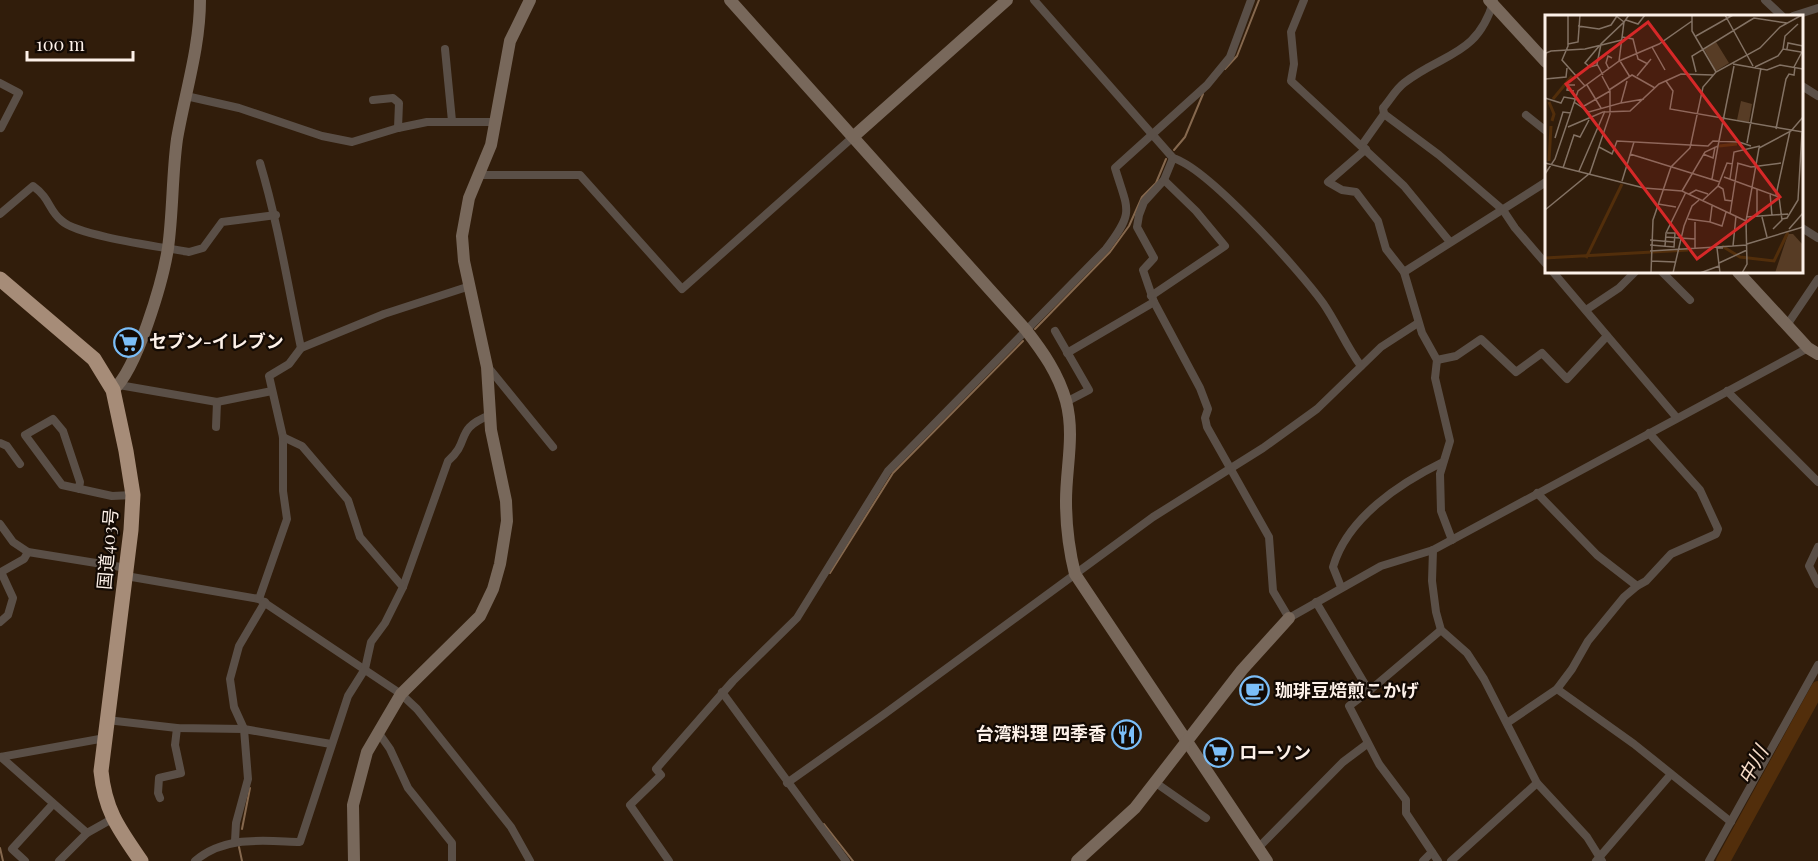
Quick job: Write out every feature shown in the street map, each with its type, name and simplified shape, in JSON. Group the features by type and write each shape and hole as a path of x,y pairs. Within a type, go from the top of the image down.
{"highway":[{"name":"国道403号","path":"0,279 94,359 116,387 133,495 126,572 101,771 103,791 112,819 141,861"}],"street":[{"path":"200,0 198,33 177,141 168,248 141,344 116,387 217,402 272,392"},
{"path":"354,861 353,805 367,752 401,694 472,626 486,606 493,589 507,521 506,501 490,415 487,367 462,236 477,175 491,145 510,41 530,0"},
{"path":"730,0 1026,330 1055,372 1066,402 1071,435 1066,500 1069,546 1075,574 1267,861"},
{"path":"477,175 580,176 682,289 1007,0"},
{"path":"1034,0 1173,158 1183,161 1229,199 1261,232 1324,305 1345,344 1361,366"},
{"path":"669,861 630,805 661,775 657,769 722,692 797,618 888,471 1106,249 1124,225 1128,212 1115,168 1206,85 1230,57 1251,0"},
{"path":"1304,0 1291,32 1294,64 1291,81 1404,186 1450,242"},
{"path":"1765,0 1781,15"},
{"path":"1452,540 1441,511 1440,474 1450,441 1435,378 1437,360 1418,323 1404,272 1386,249 1378,221 1356,192 1342,190 1328,182 1364,147 1384,114 1383,108 1403,84 1453,56 1476,38 1492,1 1545,57"},
{"path":"1796,15 1818,8"},
{"path":"445,49 452,121"},
{"path":"0,83 19,93 1,128"},
{"path":"1803,87 1818,96"},
{"path":"186,96 239,108 322,136 352,142 398,128 452,121 494,122"},
{"path":"374,100 393,98 399,104 398,128"},
{"path":"1384,114 1439,155 1503,210 1515,228 1545,263"},
{"path":"1526,115 1545,130"},
{"path":"1173,158 1164,180 1144,202 1137,227 1154,258 1143,270 1152,299 1200,388 1208,409 1205,418 1207,428 1269,537 1273,591 1289,618"},
{"path":"260,163 276,215 281,256 301,348"},
{"path":"1067,353 1152,299 1225,246 1196,211 1164,180"},
{"path":"1404,272 1545,183"},
{"path":"0,214 33,186 46,195 62,222 71,226 189,252 203,248 222,222 276,215"},
{"path":"1803,229 1818,238"},
{"path":"1554,273 1677,418"},
{"path":"1586,310 1619,288 1634,273"},
{"path":"1663,273 1690,300"},
{"path":"1077,861 1135,808 1242,670 1289,618 1381,566 1433,550 1727,391 1813,351 1739,273"},
{"path":"1787,325 1818,279"},
{"path":"235,841 236,823 248,778 244,729 234,707 230,679 233,661 262,601 287,519 283,491 283,437 269,376 290,364 301,348 384,314 470,286"},
{"path":"787,783 884,715 1075,574 1230,466 1263,448 1317,410 1347,383 1381,347 1418,323"},
{"path":"1055,331 1089,390 1066,402"},
{"path":"1437,360 1456,356 1481,339 1516,372 1542,353 1567,379 1607,336"},
{"path":"487,367 553,447"},
{"path":"1727,391 1816,480"},
{"path":"216,427 217,402"},
{"path":"195,861 207,851 235,841 300,842 348,696 365,669 371,642 385,623 403,587 448,460 459,451 465,430 472,422 490,415"},
{"path":"79,489 80,482 63,431 53,419 25,435 62,485 79,489 112,496 133,495"},
{"path":"1507,723 1557,689 1588,641 1624,597 1646,581 1671,554 1716,534 1718,529 1700,490 1649,433"},
{"path":"283,437 302,446 348,500 360,537 403,587"},
{"path":"0,443 7,446 20,464"},
{"path":"1341,587 1333,567 1354,527 1417,475 1443,462"},
{"path":"1816,480 1818,467"},
{"path":"1537,493 1597,555 1637,586"},
{"path":"0,524 13,542 28,552 262,601 401,694 417,710 511,827 530,861"},
{"path":"1818,547 1809,566 1818,584"},
{"path":"1433,550 1432,581 1441,630 1467,653 1484,679 1537,783 1587,837 1599,859 1671,774"},
{"path":"0,622 8,615 13,598 1,572 24,559 28,552"},
{"path":"1316,602 1369,691"},
{"path":"1438,861 1406,813 1407,800 1367,744 1349,705 1441,630"},
{"path":"1709,861 1818,665"},
{"path":"1557,689 1634,744 1731,822"},
{"path":"722,692 846,861"},
{"path":"107,720 177,728 244,729 331,744"},
{"path":"160,798 159,778 181,773 175,745 177,728"},
{"path":"378,732 390,749 408,788 452,843 452,861"},
{"path":"1,757 105,738"},
{"path":"1258,848 1343,762 1367,744"},
{"path":"1,757 87,833"},
{"path":"1156,783 1206,818"},
{"path":"1451,861 1537,783"},
{"path":"25,861 12,849 53,804"},
{"path":"59,861 87,833 112,819"},
{"path":"1423,861 1432,852"}],"waterway":[{"path":"1225,69 1237,56 1259,0"},
{"path":"1174,150 1185,137 1203,94"},
{"path":"1035,329 1110,252 1129,226 1142,197 1156,183 1166,159"},
{"path":"830,573 893,473 1023,341"},
{"name":"中川","path":"1723,861 1818,688"},
{"path":"242,829 250,788"},
{"path":"824,824 853,861"},
{"path":"239,847 242,861"},
{"path":"0,848 3,861"}],"place":[{"name":"セブン-イレブン","path":"128,342"},
{"name":"珈琲豆焙煎こかげ","path":"1254,691"},
{"name":"台湾料理 四季香","path":"1127,734"},
{"name":"ローソン","path":"1218,753"}]}
